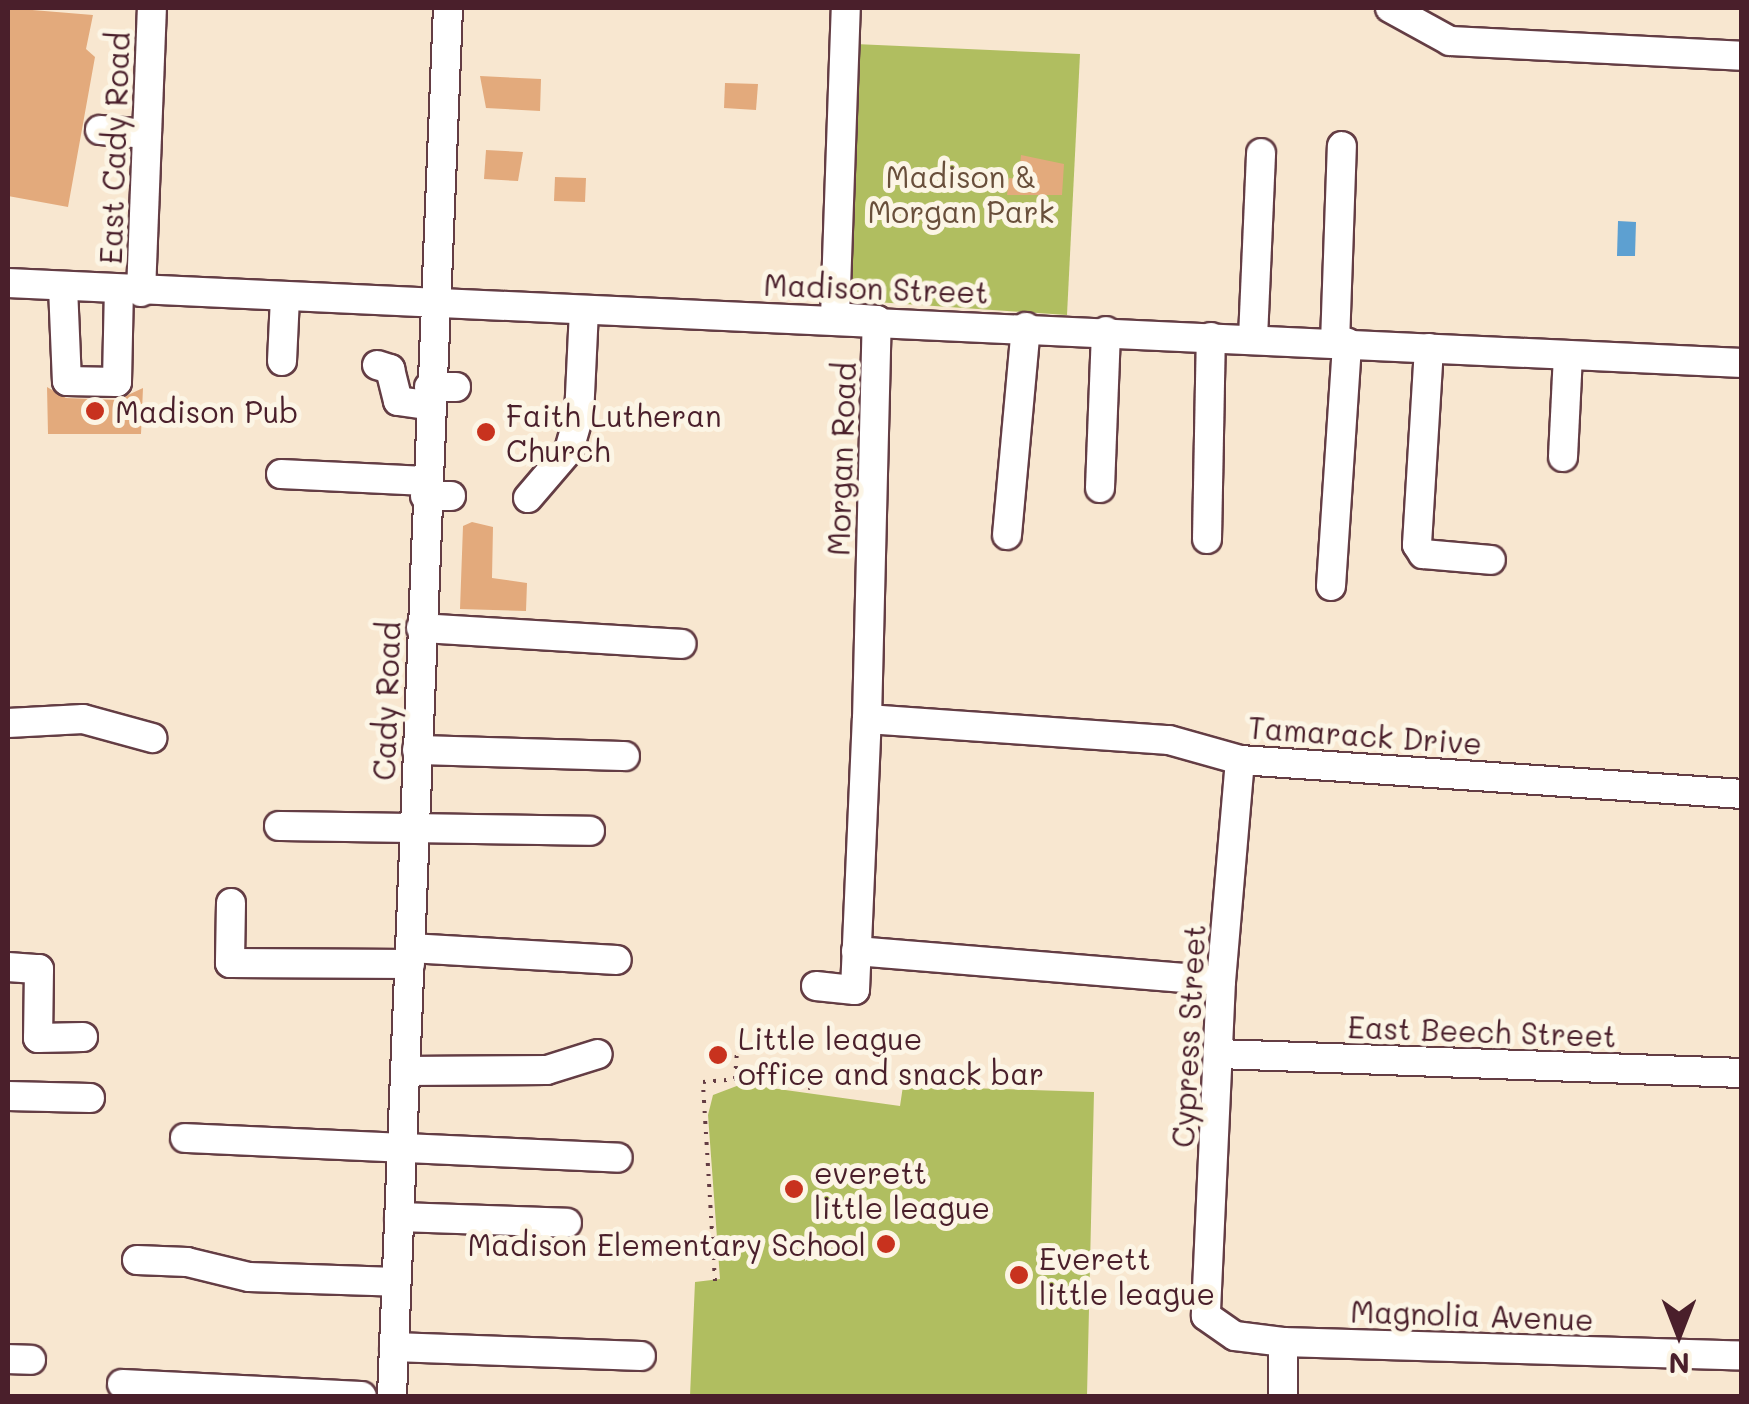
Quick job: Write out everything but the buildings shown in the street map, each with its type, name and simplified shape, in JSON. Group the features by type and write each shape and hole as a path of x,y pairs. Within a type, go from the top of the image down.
{"street":[{"name":"East Cady Road","path":"63,287 67,382 117,382 147,134 152,8"},
{"name":"Cady Road","path":"392,1396 421,628 434,491 438,393 432,304 448,8"},
{"name":"Morgan Road","path":"816,986 855,990 867,719 878,320 835,317 846,8"},
{"path":"1390,8 1450,41 1742,56"},
{"path":"100,130 147,134"},
{"path":"1331,586 1341,343 1342,146"},
{"path":"1253,338 1262,153"},
{"name":"Madison Street","path":"8,283 285,298 878,320 1742,364"},
{"path":"282,361 285,298"},
{"path":"528,498 569,450 584,310"},
{"path":"1007,535 1026,327"},
{"path":"1100,488 1106,331"},
{"path":"1208,539 1211,336"},
{"path":"1428,348 1417,545 1423,554 1491,560"},
{"path":"1563,457 1568,354"},
{"path":"377,365 395,378 398,401 438,393"},
{"path":"282,474 434,491"},
{"path":"421,628 682,644"},
{"path":"8,722 84,719 152,738"},
{"name":"Tamarack Drive","path":"867,719 1169,740 1240,760 1742,794"},
{"path":"417,750 624,756"},
{"name":"Cypress Street","path":"1206,1316 1222,982 1240,760"},
{"path":"279,826 590,831"},
{"path":"230,902 230,963 410,956 617,960"},
{"path":"856,951 1222,982"},
{"path":"8,967 39,969 38,1038 84,1037"},
{"path":"405,1070 547,1070 598,1054"},
{"name":"East Beech Street","path":"1219,1054 1742,1073"},
{"path":"8,1096 90,1098"},
{"path":"185,1138 618,1158"},
{"path":"399,1217 567,1223"},
{"path":"136,1260 186,1262 249,1277 396,1282"},
{"name":"Magnolia Avenue","path":"1206,1316 1234,1336 1283,1342 1742,1356"},
{"path":"1283,1342 1284,1396"},
{"path":"394,1347 641,1356"},
{"path":"122,1384 362,1396"}],"path":[{"path":"735,1078 738,1037"},
{"path":"715,1281 702,1082 735,1078 812,1088"}],"green space":[{"name":"Madison & Morgan Park","path":"855,44 1080,54 1067,315 847,300"},
{"name":"Madison Elementary School","path":"742,1084 900,1106 903,1086 1094,1092 1087,1396 690,1396 695,1282 720,1279 708,1115 713,1095"}],"water":[{"path":"1618,221 1636,222 1635,256 1617,256"}],"place":[{"name":"Madison Pub","path":"95,411"},
{"name":"Faith Lutheran Church","path":"486,432"},
{"name":"Little league office and snack bar","path":"718,1055"},
{"name":"everett little league","path":"794,1189"},
{"name":"Madison Elementary School","path":"886,1244"},
{"name":"Everett little league","path":"1019,1275"}]}
